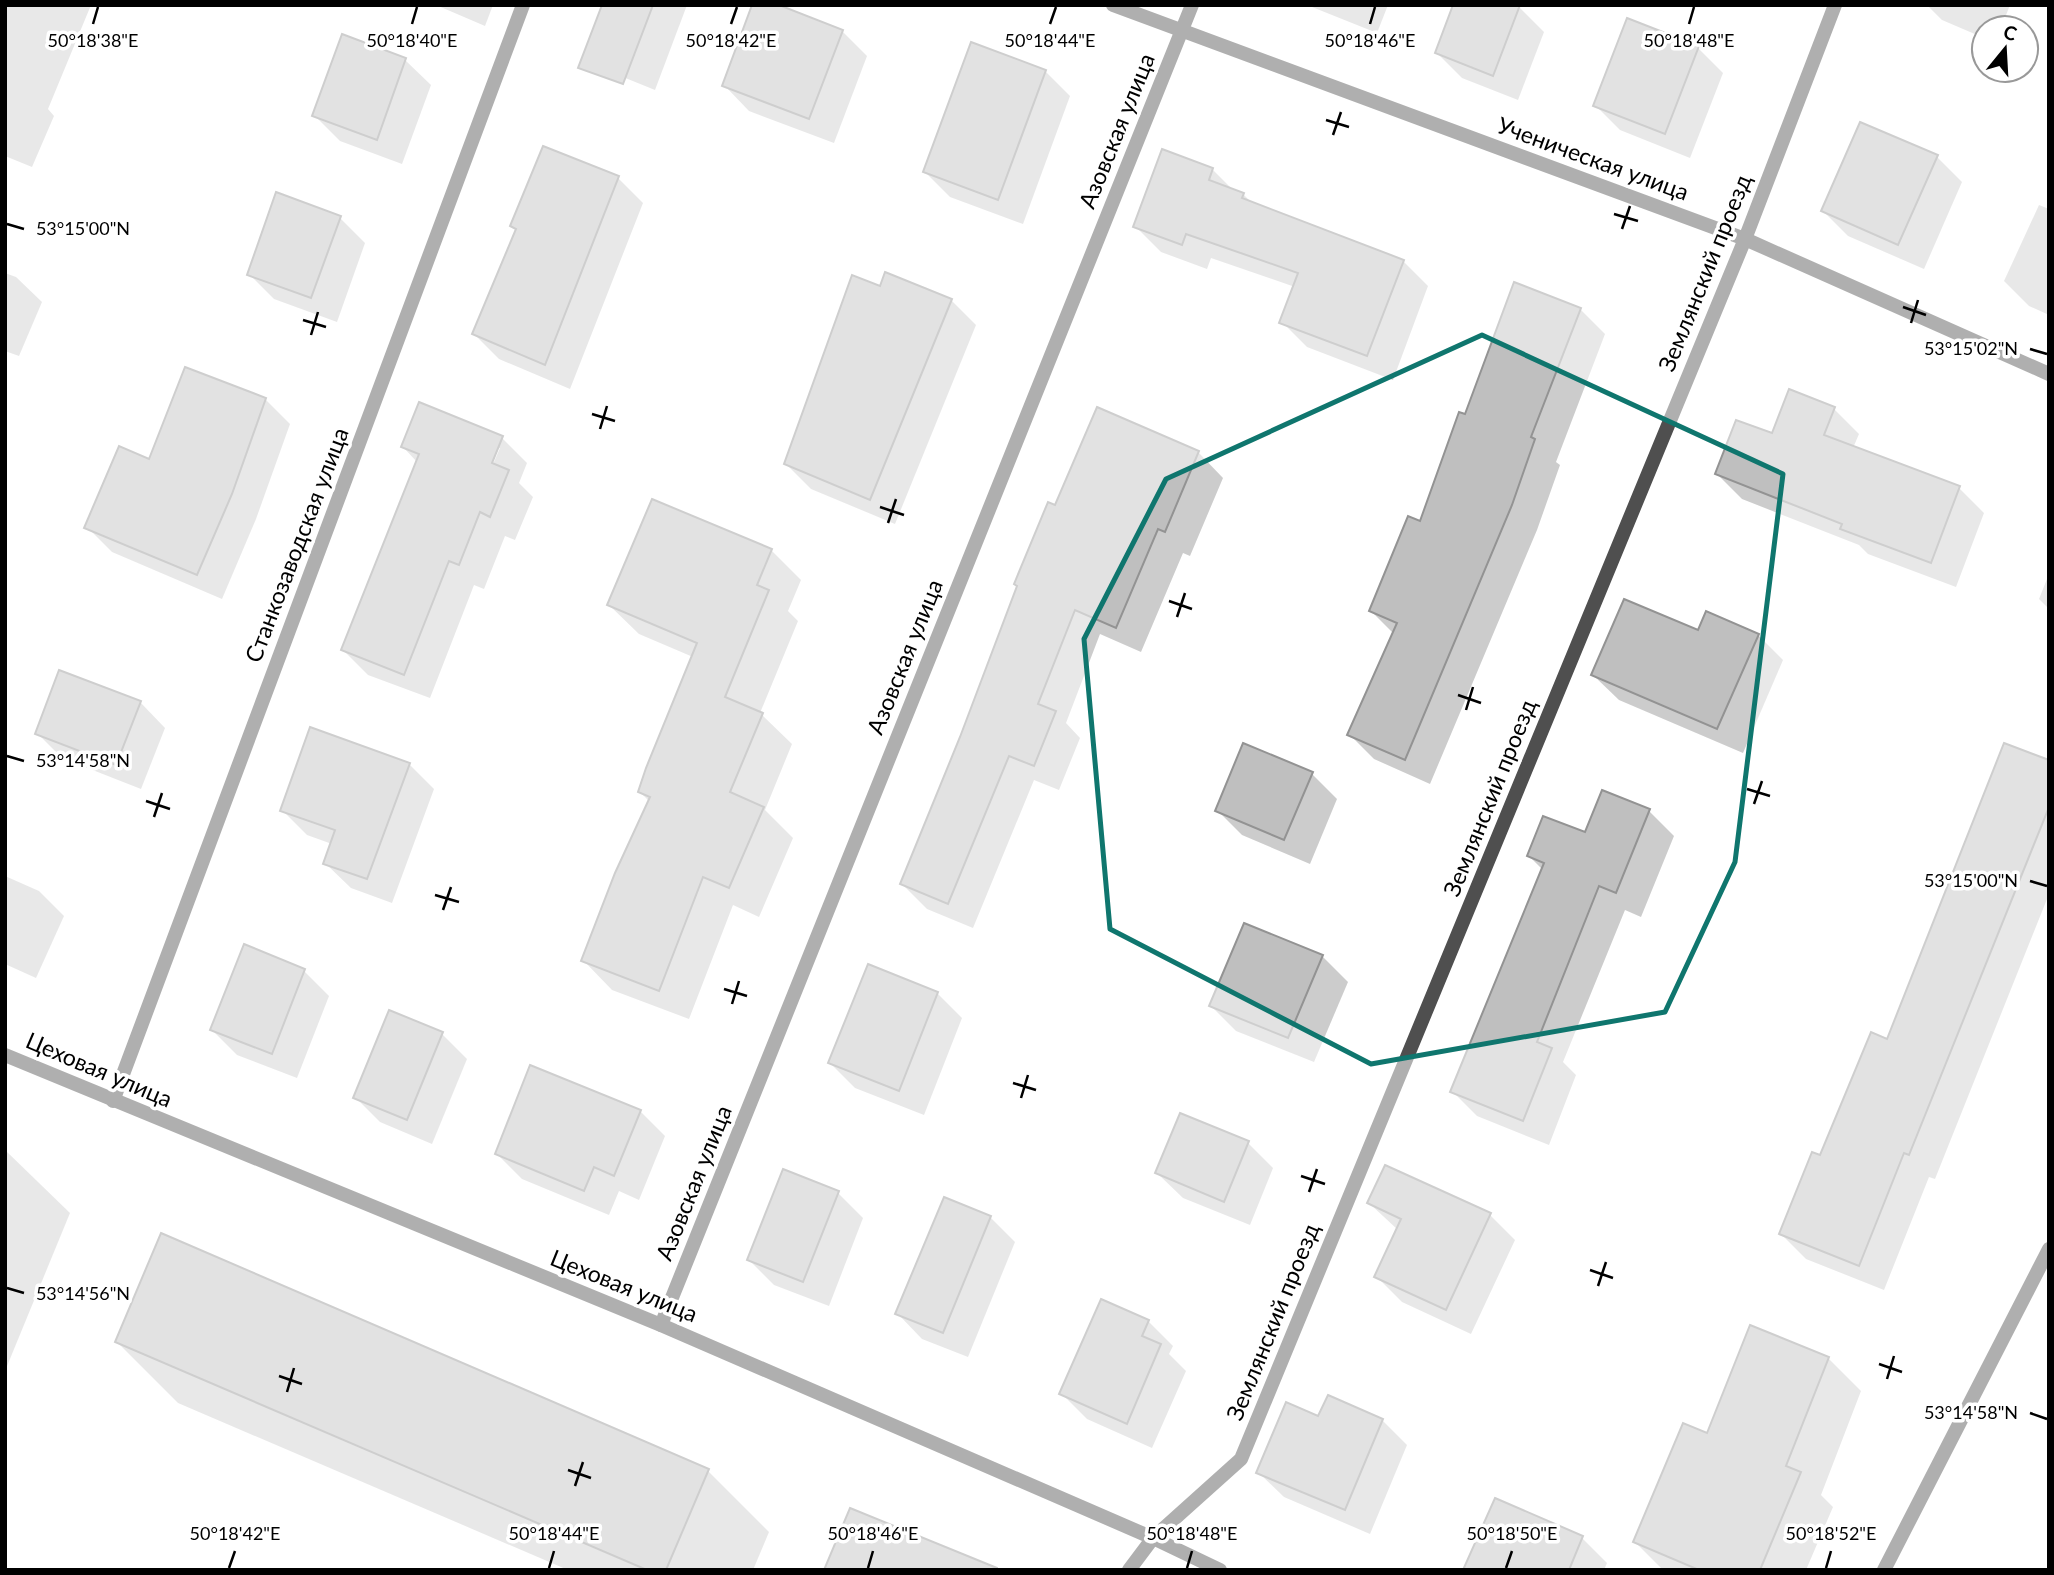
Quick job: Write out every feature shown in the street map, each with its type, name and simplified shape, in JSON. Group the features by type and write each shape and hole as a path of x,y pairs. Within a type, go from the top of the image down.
{"street":[{"name":"Станкозаводская улица","path":"113,1101 523,5"},
{"name":"Ученическая улица","path":"1113,5 1745,239 2049,374"},
{"name":"Азовская улица","path":"661,1325 1192,5"},
{"name":"Землянский проезд","path":"1129,1570 1153,1538 1241,1459 1745,239 1835,5"},
{"name":"Цеховая улица","path":"5,1055 661,1325 1153,1538 1220,1570"},
{"path":"1884,1570 2049,1249"}],"highlighted area":[{"path":"1482,335 1783,474 1735,862 1665,1012 1371,1064 1110,929 1084,639 1166,479"}],"building":[{"path":"602,5 653,5 623,84 578,68"},
{"path":"752,5 779,5 843,30 809,119 722,86"},
{"path":"1453,5 1520,5 1493,76 1435,53"},
{"path":"1627,18 1699,46 1665,134 1593,106"},
{"path":"342,34 406,58 377,140 312,116"},
{"path":"971,42 1046,70 998,200 923,172"},
{"path":"1860,122 1938,155 1898,245 1821,211"},
{"path":"543,146 619,176 545,365 472,334 516,229 510,226"},
{"path":"1162,149 1213,168 1209,180 1244,193 1242,198 1404,260 1367,356 1279,323 1298,273 1186,234 1182,245 1133,227"},
{"path":"276,192 341,216 311,298 247,275"},
{"path":"885,272 952,299 870,500 784,464 852,275 880,286"},
{"path":"1514,282 1581,308 1531,437 1535,439 1512,505 1405,760 1347,735 1397,623 1369,611 1408,516 1420,521 1459,412 1465,414"},
{"path":"185,367 266,398 232,494 197,575 84,528 119,446 149,459"},
{"path":"1789,389 1835,407 1824,435 1960,486 1931,563 1840,529 1842,524 1715,474 1736,420 1772,433"},
{"path":"419,402 503,436 492,463 509,470 490,517 480,512 459,565 449,561 404,675 341,650 419,454 401,447"},
{"path":"1097,407 1199,451 1165,532 1158,529 1116,628 1075,610 1038,704 1056,711 1034,766 1009,756 948,904 900,884 960,737 1017,586 1014,584 1048,502 1055,505"},
{"path":"652,499 772,549 757,585 769,590 725,697 763,713 730,792 764,807 729,888 703,877 659,991 581,961 615,873 650,797 638,792 697,643 607,605"},
{"path":"1624,599 1698,630 1706,611 1759,634 1717,729 1591,675"},
{"path":"59,670 141,701 116,765 35,734"},
{"path":"310,727 410,763 367,879 323,864 335,830 280,811"},
{"path":"1243,743 1313,772 1284,840 1215,811"},
{"path":"2004,743 2049,760 2049,807 1909,1155 1904,1153 1859,1266 1779,1234 1812,1152 1820,1155 1871,1032 1887,1039"},
{"path":"1602,790 1650,809 1616,893 1599,886 1537,1042 1552,1048 1523,1121 1450,1092 1544,863 1527,856 1543,816 1585,832"},
{"path":"1244,923 1323,955 1288,1038 1209,1006"},
{"path":"244,944 305,969 272,1054 210,1030"},
{"path":"868,964 938,992 899,1091 828,1063"},
{"path":"389,1010 443,1032 407,1120 353,1098"},
{"path":"530,1065 641,1110 614,1176 594,1167 584,1191 495,1154"},
{"path":"1180,1113 1249,1141 1224,1202 1155,1173"},
{"path":"1385,1165 1491,1213 1446,1310 1374,1277 1401,1219 1367,1203"},
{"path":"783,1169 839,1191 803,1282 747,1260"},
{"path":"944,1197 991,1216 943,1333 895,1314"},
{"path":"161,1233 709,1469 666,1570 647,1570 115,1342"},
{"path":"1101,1299 1149,1320 1142,1336 1161,1344 1127,1424 1059,1394"},
{"path":"1750,1325 1829,1357 1786,1466 1801,1472 1760,1570 1699,1570 1633,1542 1683,1423 1707,1433"},
{"path":"1328,1395 1383,1419 1345,1510 1256,1473 1286,1402 1318,1416"},
{"path":"1495,1498 1583,1536 1569,1570 1463,1570"},
{"path":"850,1508 997,1568 997,1570 824,1570"}]}
